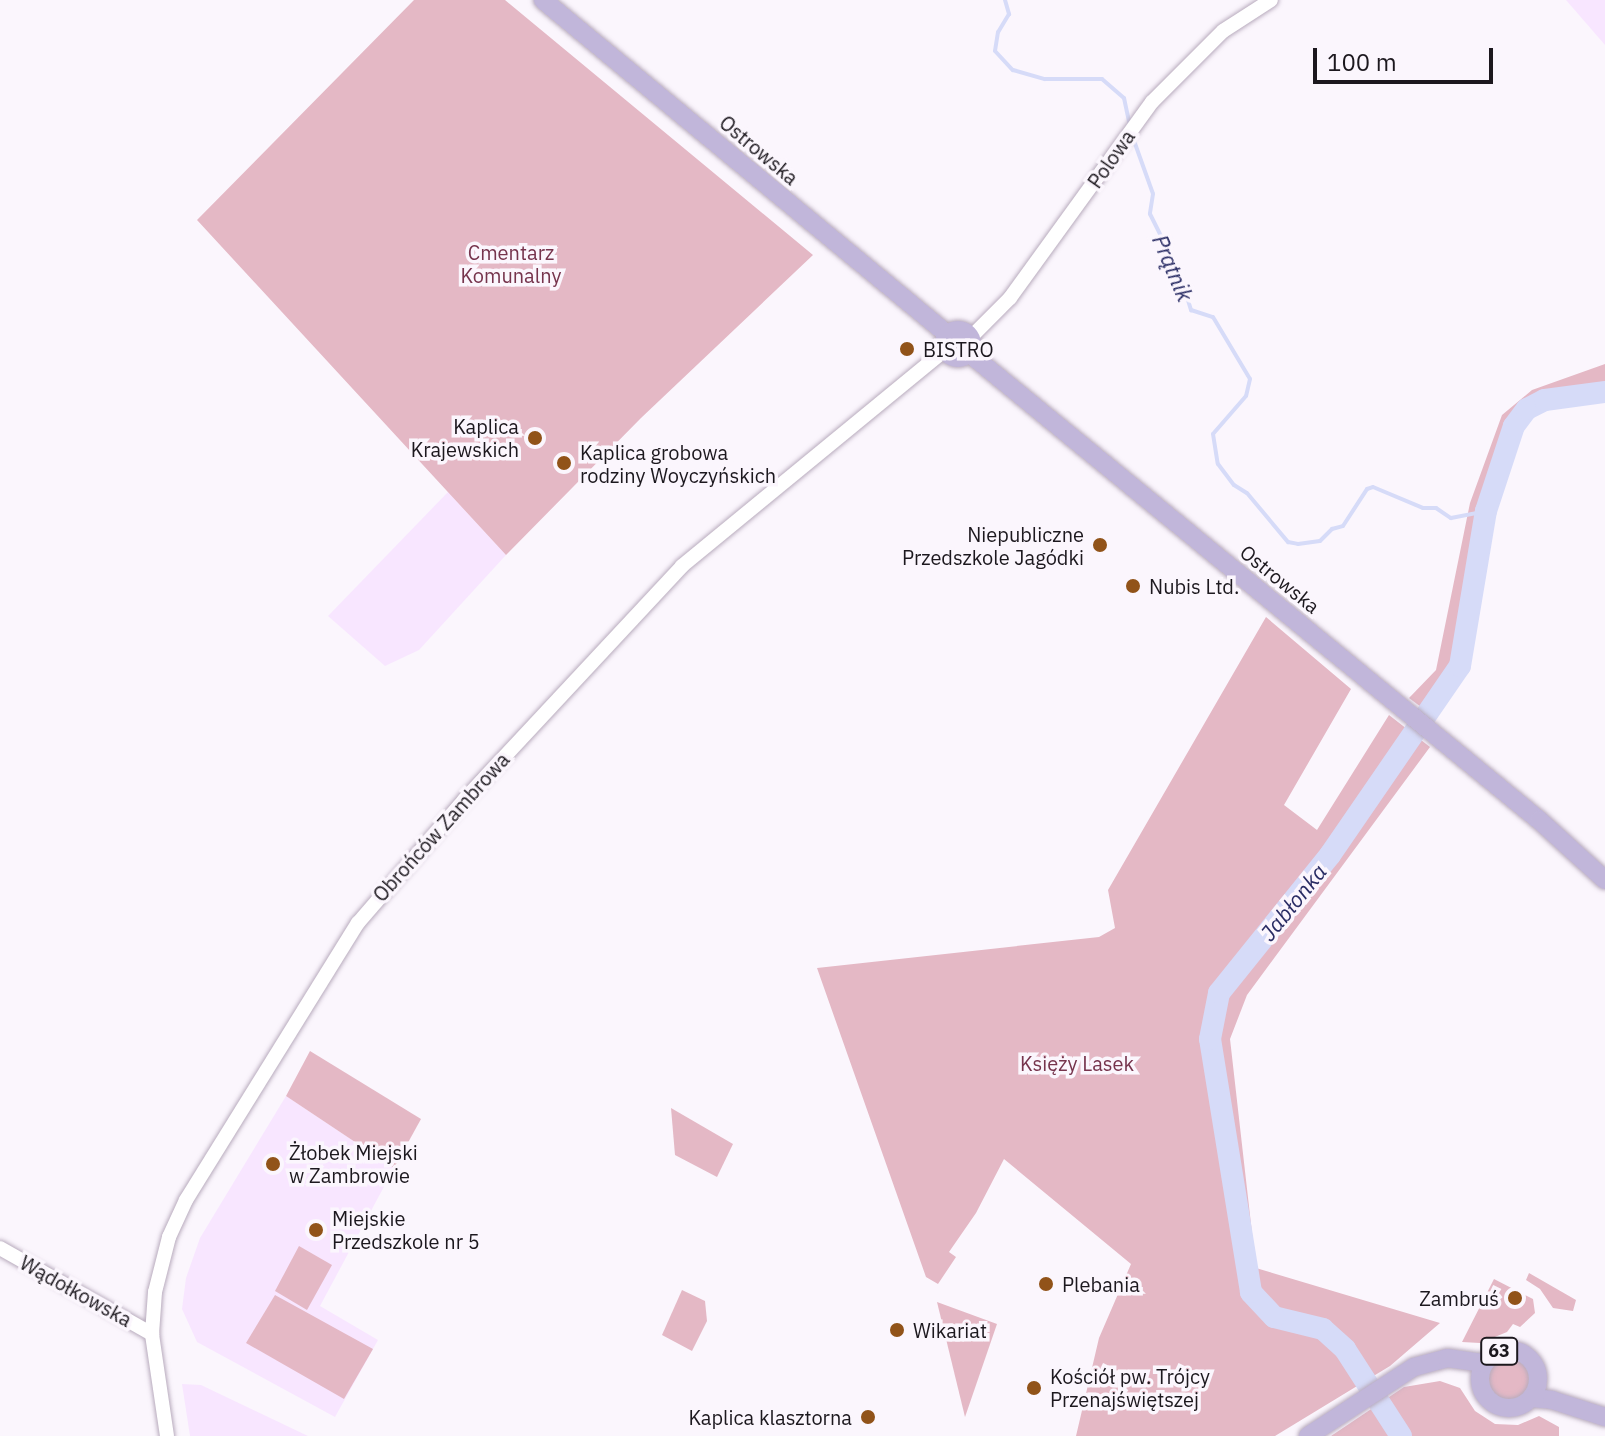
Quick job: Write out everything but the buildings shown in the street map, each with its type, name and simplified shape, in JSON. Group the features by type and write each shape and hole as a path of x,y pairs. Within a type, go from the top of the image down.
{"main road":[{"name":"Ostrowska","path":"543,0 946,342"},
{"path":"946,342 958,329 970,345"},
{"name":"Ostrowska","path":"970,345 1562,840 1605,880"},
{"name":"Ostrowska","path":"1562,840 1605,868"},
{"name":"63","path":"1482,1372 1497,1352 1514,1350 1529,1357 1538,1378 1555,1388 1605,1405"},
{"name":"63","path":"1308,1436 1396,1378 1428,1362 1447,1358 1482,1372"},
{"name":"63","path":"1482,1372 1489,1401 1503,1408 1519,1407 1531,1398 1538,1378"},
{"name":"63","path":"1531,1398 1552,1400 1605,1417"}],"street":[{"name":"Polowa","path":"970,345 1010,298 1138,120 1223,31 1271,0"},
{"name":"Obrońców Zambrowa","path":"167,1436 152,1334 162,1255 176,1220 334,960 387,886 682,566 946,342"},
{"name":"Wądołkowska","path":"0,1248 152,1334"}],"shaded area":[{"path":"1566,0 1605,0 1605,45"},
{"path":"448,492 506,555 419,650 385,666 328,616"},
{"path":"286,1096 394,1168 320,1306 378,1340 335,1417 197,1342 182,1309 186,1278 200,1238"},
{"path":"182,1384 201,1385 308,1436 190,1436"}],"green space":[{"name":"Cmentarz Komunalny","path":"414,0 505,0 813,255 641,418 506,555 197,220"},
{"path":"1605,364 1605,384 1541,395 1525,405 1513,421 1482,499 1451,667 1425,710 1409,698 1436,670 1470,503 1502,415 1532,390"},
{"name":"Księży Lasek","path":"1266,617 1351,689 1284,805 1317,830 1389,715 1430,747 1247,995 1230,1039 1256,1268 1440,1323 1390,1366 1275,1436 1076,1436 1099,1338 1131,1264 1004,1159 976,1213 949,1252 956,1257 938,1284 926,1277 817,968 1099,937 1115,928 1108,890"},
{"path":"310,1051 421,1119 394,1168 286,1096"},
{"path":"671,1108 733,1144 717,1177 675,1155"},
{"path":"299,1246 332,1265 307,1310 275,1291"},
{"path":"1529,1273 1576,1300 1573,1311 1553,1308 1540,1289 1526,1280"},
{"path":"1494,1279 1533,1299 1535,1313 1520,1327 1513,1324 1507,1332 1480,1343 1462,1342"},
{"path":"682,1290 705,1301 707,1321 692,1351 662,1335"},
{"path":"275,1295 373,1349 344,1399 246,1343"},
{"path":"937,1302 997,1324 965,1417"},
{"path":"1509,1359 1523,1365 1529,1379 1523,1393 1509,1399 1495,1393 1489,1379 1495,1365"},
{"path":"1440,1381 1460,1388 1475,1411 1495,1424 1518,1425 1539,1416 1559,1427 1559,1436 1331,1436 1404,1387"}],"waterway":[{"name":"Prątnik","path":"1005,0 1009,14 998,32 995,51 1013,70 1045,79 1102,79 1124,98 1130,126"},
{"name":"Prątnik","path":"1133,138 1153,194 1150,214 1180,274 1191,310 1213,317 1250,379 1246,396 1213,434 1218,464 1234,485 1247,493 1288,542 1298,544 1320,541 1332,529 1343,526 1367,489 1373,487 1423,508 1436,508 1451,518 1486,511"},
{"name":"Jabłonka","path":"1401,1436 1345,1349 1323,1329 1274,1317 1251,1292 1210,1039 1219,993 1330,855 1460,666 1486,511 1514,426 1527,409 1545,400 1605,392"}],"place":[{"name":"BISTRO","path":"907,349"},
{"name":"Kaplica Krajewskich","path":"535,438"},
{"name":"Kaplica grobowa rodziny Woyczyńskich","path":"564,463"},
{"name":"Niepubliczne Przedszkole Jagódki","path":"1100,545"},
{"name":"Nubis Ltd.","path":"1133,586"},
{"name":"Żłobek Miejski w Zambrowie","path":"273,1164"},
{"name":"Miejskie Przedszkole nr 5","path":"316,1230"},
{"name":"Plebania","path":"1046,1284"},
{"name":"Zambruś","path":"1515,1298"},
{"name":"Wikariat","path":"897,1330"},
{"name":"Kościół pw. Trójcy Przenajświętszej","path":"1034,1388"},
{"name":"Kaplica klasztorna","path":"868,1417"}]}
